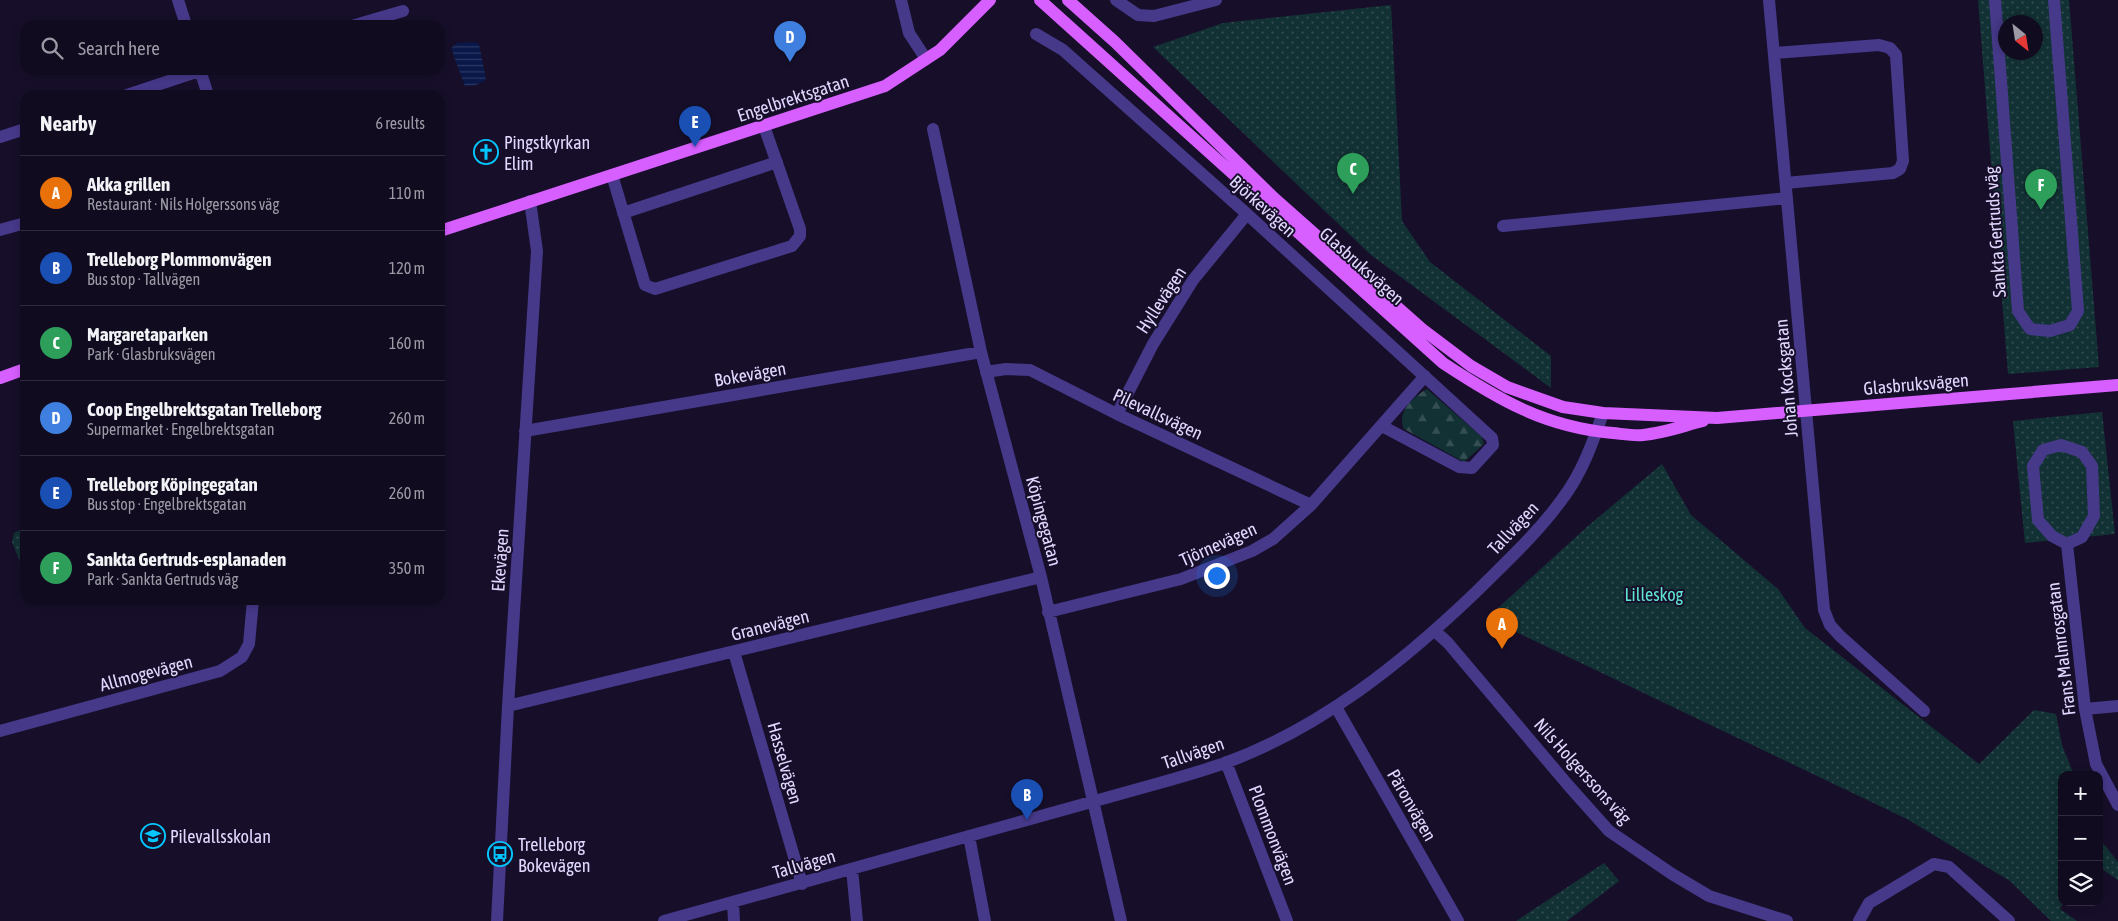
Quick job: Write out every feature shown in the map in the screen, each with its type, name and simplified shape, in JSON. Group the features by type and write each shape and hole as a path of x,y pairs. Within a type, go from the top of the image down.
{"main road":[{"name":"Engelbrektsgatan","path":"445,229 885,86 940,50 990,0"},
{"name":"Glasbruksvägen","path":"1040,0 1443,363 1484,390 1534,416 1559,424 1596,431 1642,436 1717,418"},
{"name":"Glasbruksvägen","path":"1068,0 1115,42 1274,198 1422,329 1471,366 1507,387 1563,407 1603,413 1717,418 2118,385"},
{"path":"0,378 20,371"}],"street":[{"path":"178,0 184,20"},
{"path":"901,0 909,33 926,60"},
{"path":"1116,0 1138,16 1154,16 1216,0"},
{"name":"Johan Kocksgatan","path":"1769,0 1824,610 1830,625 1840,636 1924,711"},
{"name":"Sankta Gertruds väg","path":"1995,0 2018,311 2030,329 2050,331 2070,325 2078,311 2054,0"},
{"path":"372,20 403,11"},
{"name":"Björkevägen","path":"1036,34 1070,56 1247,214 1426,376 1492,438 1493,445 1472,468 1459,467 1382,426"},
{"path":"1774,53 1879,45 1890,48 1896,55 1903,161 1900,169 1893,173 1786,183"},
{"path":"142,90 186,75"},
{"path":"202,75 207,90"},
{"path":"612,175 645,285 655,289 792,246 800,236 800,229 764,126"},
{"name":"Köpingegatan","path":"933,129 981,352 1040,578 1121,921"},
{"path":"0,137 20,131"},
{"path":"623,213 777,162"},
{"path":"1503,226 1787,198"},
{"name":"Ekevägen","path":"497,921 508,706 537,251 530,201"},
{"name":"Hyllevägen","path":"1116,414 1153,344 1193,280 1247,214"},
{"path":"0,230 20,224"},
{"name":"Bokevägen","path":"525,431 981,352"},
{"name":"Pilevallsvägen","path":"986,372 1006,369 1030,370 1116,414 1311,505"},
{"name":"Tjörnevägen","path":"1048,612 1181,580 1252,551 1273,538 1311,505 1426,376"},
{"name":"Tallvägen","path":"664,921 1092,803 1226,762 1276,740 1336,707 1394,664 1435,631 1522,548 1564,498 1585,459 1603,413"},
{"path":"2060,445 2082,452 2092,466 2094,516 2082,537 2067,544 2052,536 2038,520 2032,466 2043,450 2060,445"},
{"name":"Frans Malmrosgatan","path":"2067,544 2085,709 2096,764 2118,805"},
{"name":"Granevägen","path":"508,706 1040,578"},
{"name":"Allmogevägen","path":"0,731 220,671 242,657 248,644 252,605"},
{"name":"Nils Holgerssons väg","path":"1435,631 1448,643 1609,831 1664,869 1709,896 1787,921"},
{"name":"Hasselvägen","path":"734,652 802,884"},
{"path":"2085,709 2118,706"},
{"name":"Päronvägen","path":"1336,707 1458,921"},
{"name":"Plommonvägen","path":"1226,762 1287,921"},
{"path":"969,836 985,921"},
{"path":"1859,921 1869,903 1934,864 1949,867 2009,921"},
{"path":"852,869 857,921"},
{"path":"733,902 734,921"}],"green space":[{"path":"1978,0 2069,0 2099,367 2008,374"},
{"path":"1391,5 1402,221 1430,262 1551,356 1551,388 1371,255 1153,47 1223,23"},
{"path":"1427,389 1482,437 1484,444 1464,462 1404,429 1402,417 1404,411 1416,396"},
{"path":"2102,412 2115,534 2025,543 2013,421"},
{"name":"Lilleskog","path":"1662,464 1691,515 1778,589 1805,628 1979,764 2034,710 2056,714 2062,745 2072,771 2058,771 2058,906 2062,906 2060,909 2077,921 2051,921 2010,881 1907,819 1487,618 1588,526"},
{"path":"20,530 20,562 12,542 14,533"},
{"path":"2103,843 2118,862 2118,880 2103,870"},
{"path":"1604,863 1619,881 1567,921 1516,921"}],"water":[{"path":"474,42 479,44 486,80 476,85 465,86 451,48 457,43"}],"place":[{"name":"Coop Engelbrektsgatan Trelleborg","path":"790,62"},
{"name":"Trelleborg Köpingegatan","path":"695,147"},
{"name":"Pingstkyrkan Elim","path":"486,152"},
{"name":"Margaretaparken","path":"1353,194"},
{"name":"Sankta Gertruds-esplanaden","path":"2041,210"},
{"name":"Akka grillen","path":"1502,649"},
{"name":"Trelleborg Plommonvägen","path":"1027,820"},
{"name":"Pilevallsskolan","path":"153,836"},
{"name":"Trelleborg Bokevägen","path":"500,854"}]}
